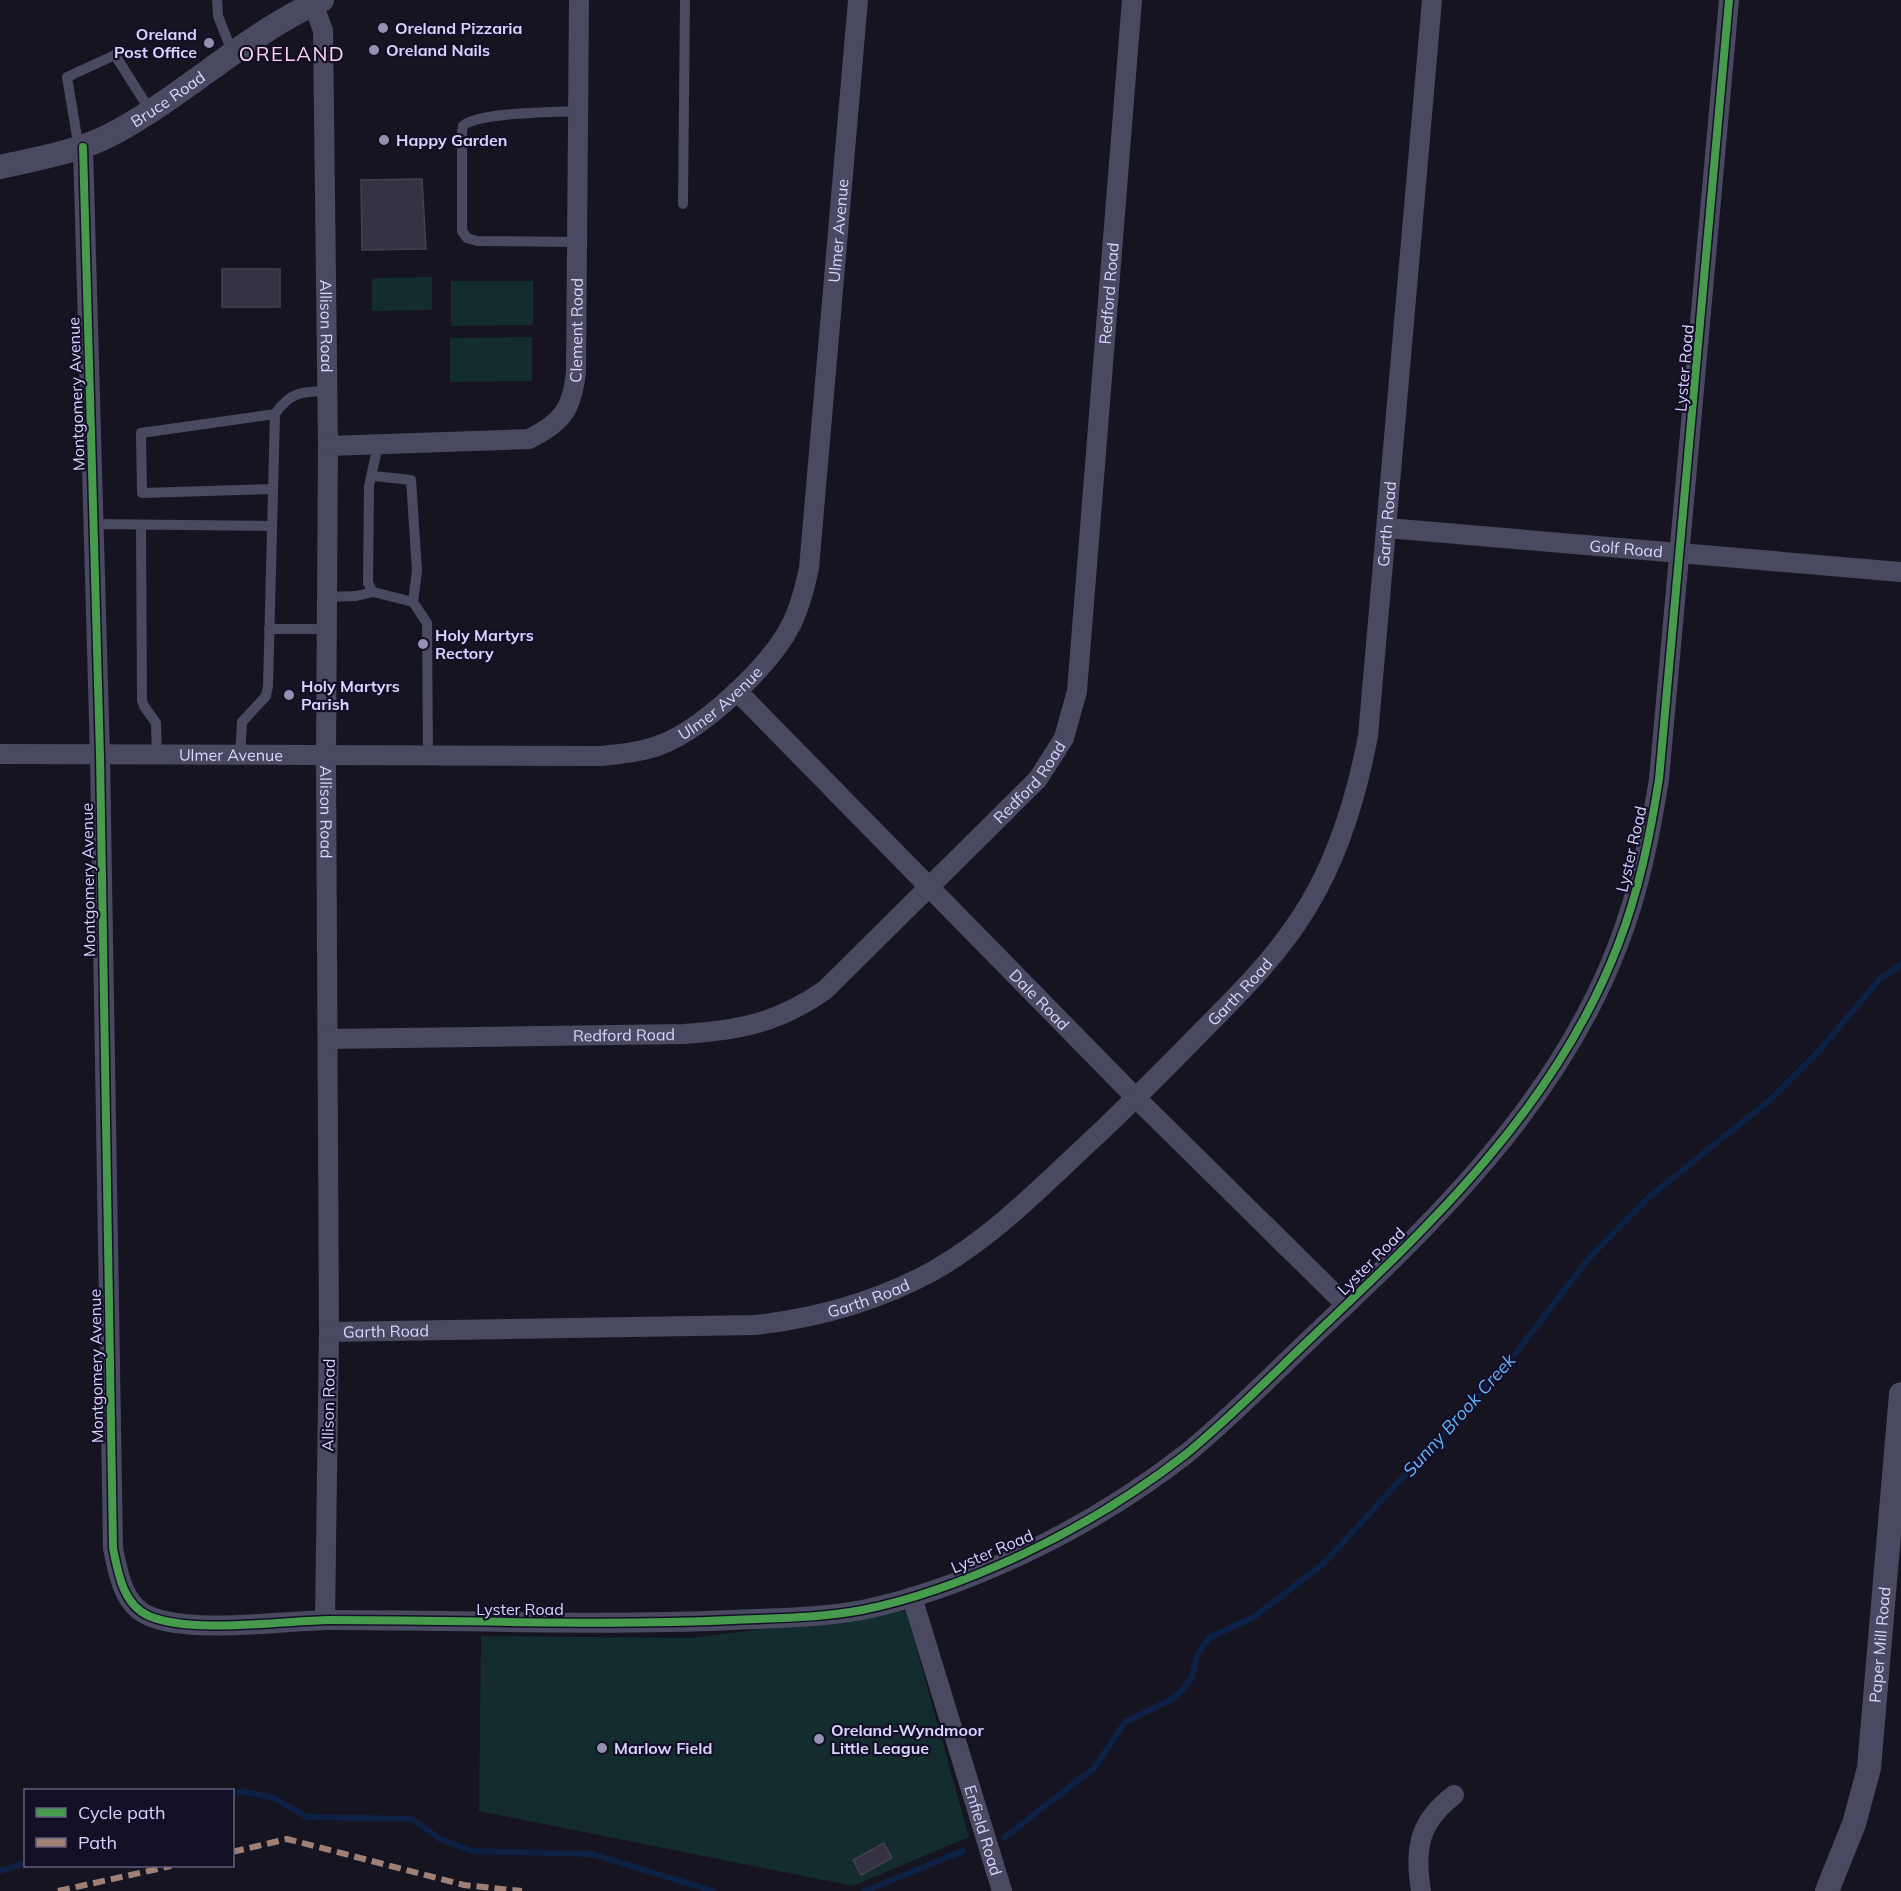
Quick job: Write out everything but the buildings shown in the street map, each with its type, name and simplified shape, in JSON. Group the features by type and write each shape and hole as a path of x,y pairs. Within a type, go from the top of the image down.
{"street":[{"name":"Clement Road","path":"328,446 529,439 559,419 568,409 573,396 576,372 579,0"},
{"name":"Ulmer Avenue","path":"0,754 157,757 428,757 623,754 660,745 678,736 737,691 791,626 803,596 809,568 858,0"},
{"name":"Redford Road","path":"328,1039 684,1034 761,1024 804,1005 825,990 1038,779 1064,738 1072,718 1083,637 1132,0"},
{"name":"Garth Road","path":"329,1332 756,1325 794,1320 857,1304 932,1272 990,1233 1136,1098 1268,965 1309,904 1327,869 1356,791 1368,736 1432,0"},
{"name":"Lyster Road","path":"135,1608 150,1617 190,1625 325,1620 697,1621 811,1617 861,1610 912,1597 980,1573 1040,1546 1149,1482 1213,1431 1346,1305 1476,1174 1503,1143 1550,1078 1597,995 1619,944 1651,833 1659,779 1681,552 1729,0"},
{"name":"Bruce Road","path":"0,167 81,148 151,112 232,54 318,2"},
{"name":"Allison Road","path":"318,2 322,30 328,391 326,757 329,1332 325,1620"},
{"name":"Montgomery Avenue","path":"81,148 100,756 113,1548 117,1572 135,1608"},
{"name":"Golf Road","path":"1387,528 1901,572"},
{"name":"Dale Road","path":"737,691 1136,1098 1346,1305"},
{"name":"Paper Mill Road","path":"1827,1891 1854,1824 1869,1768 1901,1394"},
{"name":"Enfield Road","path":"912,1597 1002,1891"},
{"path":"1421,1891 1418,1853 1423,1832 1432,1815 1454,1795"}],"lane":[{"path":"217,0 218,16 232,54"},
{"path":"682,204 685,0"},
{"path":"81,148 67,77 114,55 151,112"},
{"path":"577,242 477,241 467,238 462,231 462,132 463,126 471,120 523,112 578,111"},
{"path":"240,757 242,722 266,696 268,686 275,414 284,401 304,391 328,391"},
{"path":"273,489 142,493 141,434 275,414"},
{"path":"371,587 369,486 374,476 378,445"},
{"path":"374,476 411,480 417,571 413,602"},
{"path":"93,524 272,526"},
{"path":"141,525 142,700 156,723 157,757"},
{"path":"327,597 356,596 371,587"},
{"path":"371,587 413,602 427,623 428,757"},
{"path":"270,629 327,629"}],"green space":[{"path":"432,277 432,310 372,311 372,278"},
{"path":"451,281 533,281 533,325 451,326"},
{"path":"532,337 532,381 450,382 450,338"},
{"name":"Marlow Field","path":"906,1611 969,1837 853,1886 479,1811 481,1636 691,1638"}],"waterway":[{"name":"Sunny Brook Creek","path":"1004,1838 1095,1767 1125,1722 1176,1697 1192,1678 1197,1655 1209,1638 1254,1617 1324,1563 1509,1362 1589,1258 1649,1197 1770,1100 1817,1053 1880,979 1901,964"},
{"name":"Sunny Brook Creek","path":"234,1793 241,1791 274,1798 307,1817 412,1819 440,1839 472,1851 592,1854 713,1891"},
{"name":"Sunny Brook Creek","path":"865,1891 963,1851"},
{"name":"Sunny Brook Creek","path":"0,1871 24,1864"}],"marked path":[{"path":"234,1852 287,1839 464,1885 522,1891"},
{"path":"58,1891 166,1867"}],"cycle path":[{"path":"83,147 100,756 113,1548 123,1587 140,1611 167,1621 188,1624 237,1625 329,1620 631,1623 813,1616 846,1613 883,1605 924,1594 984,1571 1044,1544 1086,1521 1127,1496 1186,1454 1250,1397 1402,1251 1446,1205 1526,1109 1561,1058 1592,1003 1618,945 1643,863 1659,779 1729,0"}],"place":[{"name":"Oreland Pizzaria","path":"383,28"},
{"name":"Oreland Post Office","path":"209,43"},
{"name":"Oreland Nails","path":"374,50"},
{"name":"Happy Garden","path":"384,140"},
{"name":"Holy Martyrs Rectory","path":"423,644"},
{"name":"Holy Martyrs Parish","path":"289,695"},
{"name":"Oreland-Wyndmoor Little League","path":"819,1739"},
{"name":"Marlow Field","path":"602,1748"}],"district":[{"name":"ORELAND","path":"292,53"}]}
